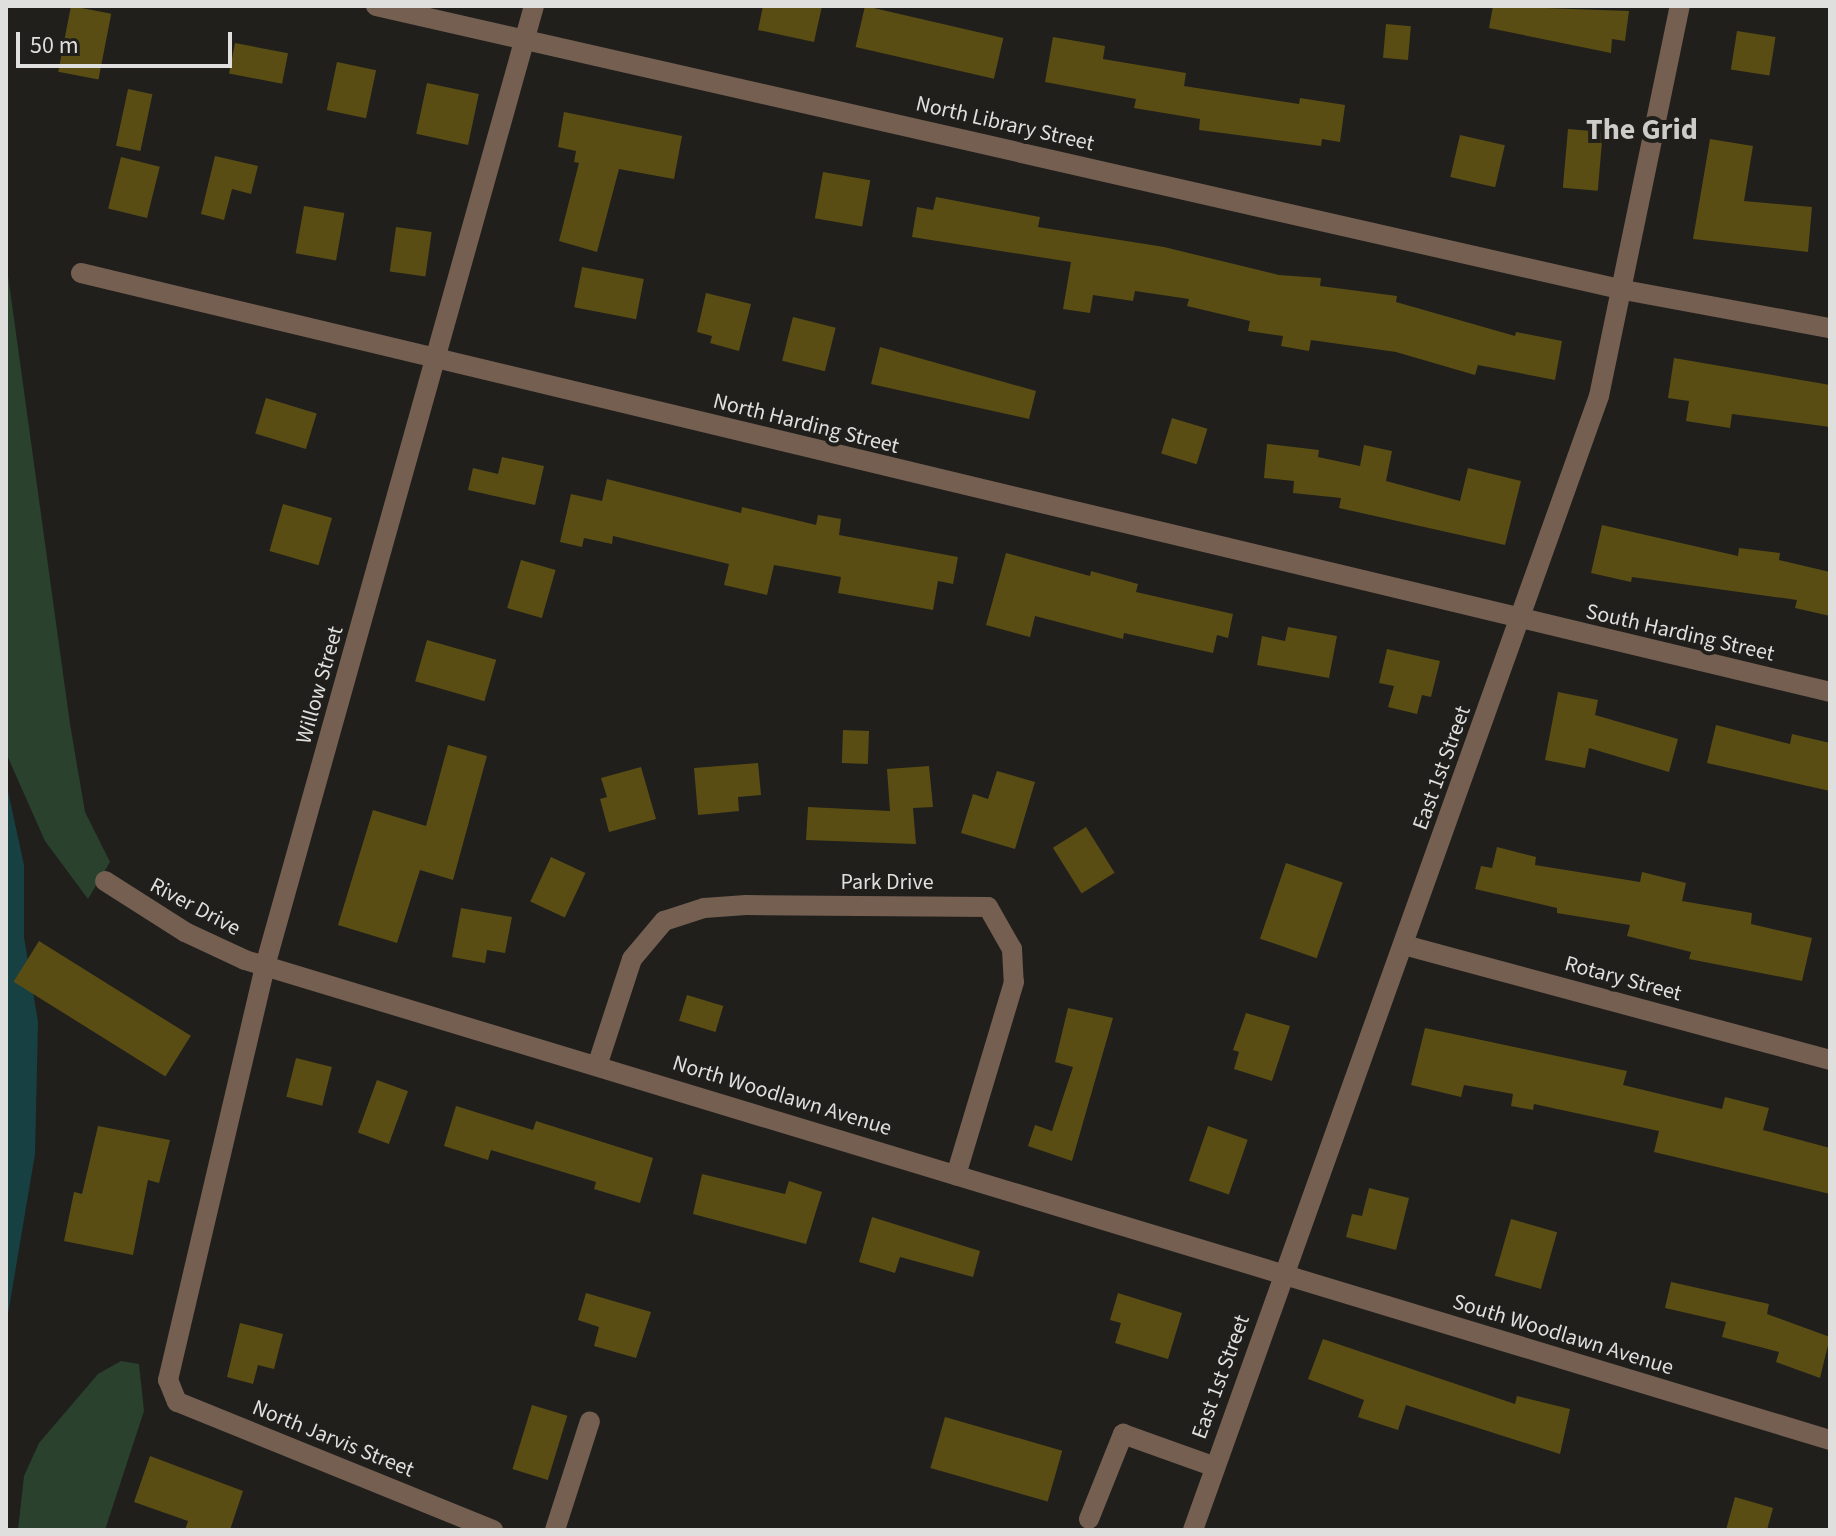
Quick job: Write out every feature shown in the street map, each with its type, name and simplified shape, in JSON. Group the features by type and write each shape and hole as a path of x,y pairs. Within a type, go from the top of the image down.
{"street":[{"name":"North Library Street","path":"376,6 1624,290 1830,328"},
{"name":"Willow Street","path":"168,1380 265,966 534,6"},
{"name":"East 1st Street","path":"1193,1530 1599,396 1624,290 1680,6"},
{"name":"North Harding Street","path":"81,273 1519,621"},
{"name":"South Harding Street","path":"1519,621 1830,692"},
{"name":"River Drive","path":"105,881 185,932 265,966"},
{"name":"Park Drive","path":"598,1063 632,959 664,921 704,908 746,905 988,907 1012,949 1014,982 956,1175"},
{"name":"Rotary Street","path":"1404,945 1830,1060"},
{"name":"North Woodlawn Avenue","path":"265,966 598,1063 1283,1276"},
{"name":"South Woodlawn Avenue","path":"1283,1276 1830,1440"},
{"name":"North Jarvis Street","path":"168,1380 177,1402 493,1530"},
{"path":"555,1530 590,1421"},
{"path":"1089,1519 1123,1434 1215,1467"}],"green space":[{"path":"6,261 85,812 110,862 88,899 45,841 6,753"},
{"path":"121,1361 139,1364 144,1411 105,1530 18,1530 24,1476 39,1443 98,1374"}],"water":[{"path":"6,782 24,865 24,937 38,1022 35,1154 6,1326"}],"building":[{"path":"71,6 111,14 98,80 58,72"},
{"path":"763,6 822,6 814,42 758,30"},
{"path":"865,6 1003,38 994,79 856,47"},
{"path":"1493,6 1629,11 1625,41 1612,39 1611,53 1489,28"},
{"path":"1386,24 1411,26 1408,60 1383,58"},
{"path":"1737,31 1776,37 1769,76 1731,70"},
{"path":"1053,37 1105,46 1103,59 1186,73 1184,86 1299,104 1300,98 1345,105 1340,142 1322,139 1321,146 1199,130 1200,119 1134,108 1136,99 1045,82"},
{"path":"235,43 288,53 282,84 229,73"},
{"path":"337,62 376,70 366,118 327,110"},
{"path":"427,83 479,94 468,145 416,134"},
{"path":"128,89 152,94 140,151 116,146"},
{"path":"564,112 682,136 674,179 619,169 597,252 559,241 579,163 574,162 576,151 558,147"},
{"path":"1568,129 1603,132 1598,191 1563,188"},
{"path":"1460,135 1505,145 1495,187 1450,177"},
{"path":"1710,139 1753,146 1744,201 1812,207 1808,252 1693,239"},
{"path":"215,156 258,166 251,194 232,189 224,220 201,214"},
{"path":"121,157 160,167 147,218 108,208"},
{"path":"823,172 870,180 862,227 815,218"},
{"path":"936,197 1040,217 1038,227 1164,247 1279,275 1321,278 1320,286 1397,296 1396,302 1515,336 1516,332 1562,341 1555,380 1478,365 1475,375 1396,352 1311,340 1309,351 1281,346 1283,336 1248,331 1250,321 1187,306 1189,299 1135,291 1133,301 1093,295 1090,313 1063,309 1071,262 912,237 917,207 933,210"},
{"path":"304,206 344,213 336,260 296,253"},
{"path":"396,227 432,232 425,277 390,272"},
{"path":"582,267 644,279 636,319 574,307"},
{"path":"706,293 751,304 739,351 710,343 712,336 697,332"},
{"path":"793,317 836,328 825,371 782,361"},
{"path":"880,347 1036,391 1029,419 871,384"},
{"path":"1674,358 1830,385 1830,427 1732,414 1730,428 1686,421 1689,401 1668,398"},
{"path":"266,398 317,413 306,449 255,433"},
{"path":"1172,418 1207,429 1197,464 1161,453"},
{"path":"1267,444 1319,450 1318,457 1360,466 1364,445 1392,451 1386,481 1460,501 1468,468 1521,481 1505,545 1339,508 1341,498 1293,493 1294,481 1264,478"},
{"path":"502,457 544,466 535,505 468,490 473,468 498,474"},
{"path":"607,479 741,513 742,507 816,525 818,515 841,519 839,535 958,557 953,584 938,581 933,610 838,593 841,577 774,565 767,595 724,585 729,564 613,536 612,544 584,538 582,547 560,542 571,494 602,501"},
{"path":"283,504 332,518 319,565 269,551"},
{"path":"1602,525 1738,556 1739,548 1780,553 1779,560 1830,572 1830,616 1795,608 1797,600 1632,577 1631,582 1591,573"},
{"path":"1006,553 1090,576 1091,571 1138,584 1136,592 1233,614 1228,638 1217,635 1213,653 1124,633 1123,639 1035,616 1030,637 986,625"},
{"path":"521,560 556,570 542,618 507,608"},
{"path":"1288,627 1337,636 1329,678 1257,665 1262,636 1285,641"},
{"path":"427,640 496,660 484,701 415,681"},
{"path":"1387,649 1440,661 1431,697 1422,695 1417,714 1388,707 1394,686 1379,683"},
{"path":"1558,692 1598,700 1595,715 1678,739 1669,772 1589,748 1585,768 1545,760"},
{"path":"1716,725 1790,744 1792,734 1830,743 1830,791 1707,763"},
{"path":"843,730 869,731 868,764 842,763"},
{"path":"448,745 487,756 453,880 420,870 397,943 338,925 373,810 426,826"},
{"path":"758,763 761,795 738,797 739,811 698,815 694,768"},
{"path":"929,766 933,807 913,808 916,844 806,840 808,807 890,811 887,769"},
{"path":"641,767 656,819 609,832 600,799 607,797 601,778"},
{"path":"997,771 1035,782 1015,849 961,833 973,794 988,799"},
{"path":"1086,827 1115,873 1082,893 1053,848"},
{"path":"1497,847 1536,857 1535,865 1640,882 1642,872 1686,883 1682,901 1752,913 1751,924 1812,938 1802,981 1689,959 1691,952 1627,936 1630,925 1557,913 1557,908 1475,889 1481,866 1492,868"},
{"path":"551,857 585,873 565,917 530,901"},
{"path":"1286,863 1343,883 1317,958 1260,939"},
{"path":"461,908 512,917 505,953 487,950 485,963 452,957"},
{"path":"39,941 191,1036 165,1077 14,982"},
{"path":"687,995 723,1006 715,1032 679,1021"},
{"path":"1068,1008 1113,1018 1072,1161 1028,1146 1035,1125 1052,1131 1073,1067 1055,1062"},
{"path":"1246,1013 1290,1026 1272,1081 1234,1069 1239,1052 1233,1050"},
{"path":"1425,1028 1627,1071 1623,1085 1722,1109 1725,1097 1769,1108 1763,1130 1830,1148 1830,1194 1654,1152 1659,1131 1534,1104 1533,1110 1511,1106 1513,1094 1464,1085 1461,1097 1411,1085"},
{"path":"296,1058 332,1067 322,1106 286,1097"},
{"path":"377,1080 408,1091 389,1144 358,1133"},
{"path":"456,1106 533,1130 536,1121 653,1158 640,1203 594,1189 596,1182 491,1150 488,1160 444,1146"},
{"path":"98,1126 170,1140 159,1183 148,1180 133,1255 64,1241 74,1192 82,1194"},
{"path":"1208,1126 1248,1140 1229,1195 1189,1181"},
{"path":"702,1174 785,1194 789,1181 822,1192 806,1244 693,1214"},
{"path":"1369,1188 1409,1198 1396,1250 1346,1237 1352,1214 1362,1216"},
{"path":"872,1217 980,1251 973,1277 900,1257 895,1273 859,1262"},
{"path":"1511,1219 1557,1232 1541,1289 1495,1276"},
{"path":"1671,1282 1769,1304 1767,1314 1830,1337 1820,1378 1776,1362 1779,1352 1722,1337 1726,1322 1665,1308"},
{"path":"586,1293 651,1312 636,1358 594,1346 599,1327 578,1320"},
{"path":"1118,1293 1182,1313 1168,1359 1115,1343 1121,1323 1110,1320"},
{"path":"240,1323 283,1334 274,1369 258,1365 253,1384 227,1377"},
{"path":"1323,1339 1515,1404 1517,1396 1570,1409 1560,1454 1406,1405 1398,1430 1358,1417 1364,1400 1308,1379"},
{"path":"532,1405 567,1416 548,1480 512,1469"},
{"path":"945,1417 1062,1451 1048,1502 930,1468"},
{"path":"150,1456 243,1491 230,1530 185,1530 188,1521 134,1502"},
{"path":"1735,1497 1773,1508 1767,1530 1726,1530"}],"district":[{"name":"The Grid","path":"1642,130"}]}
